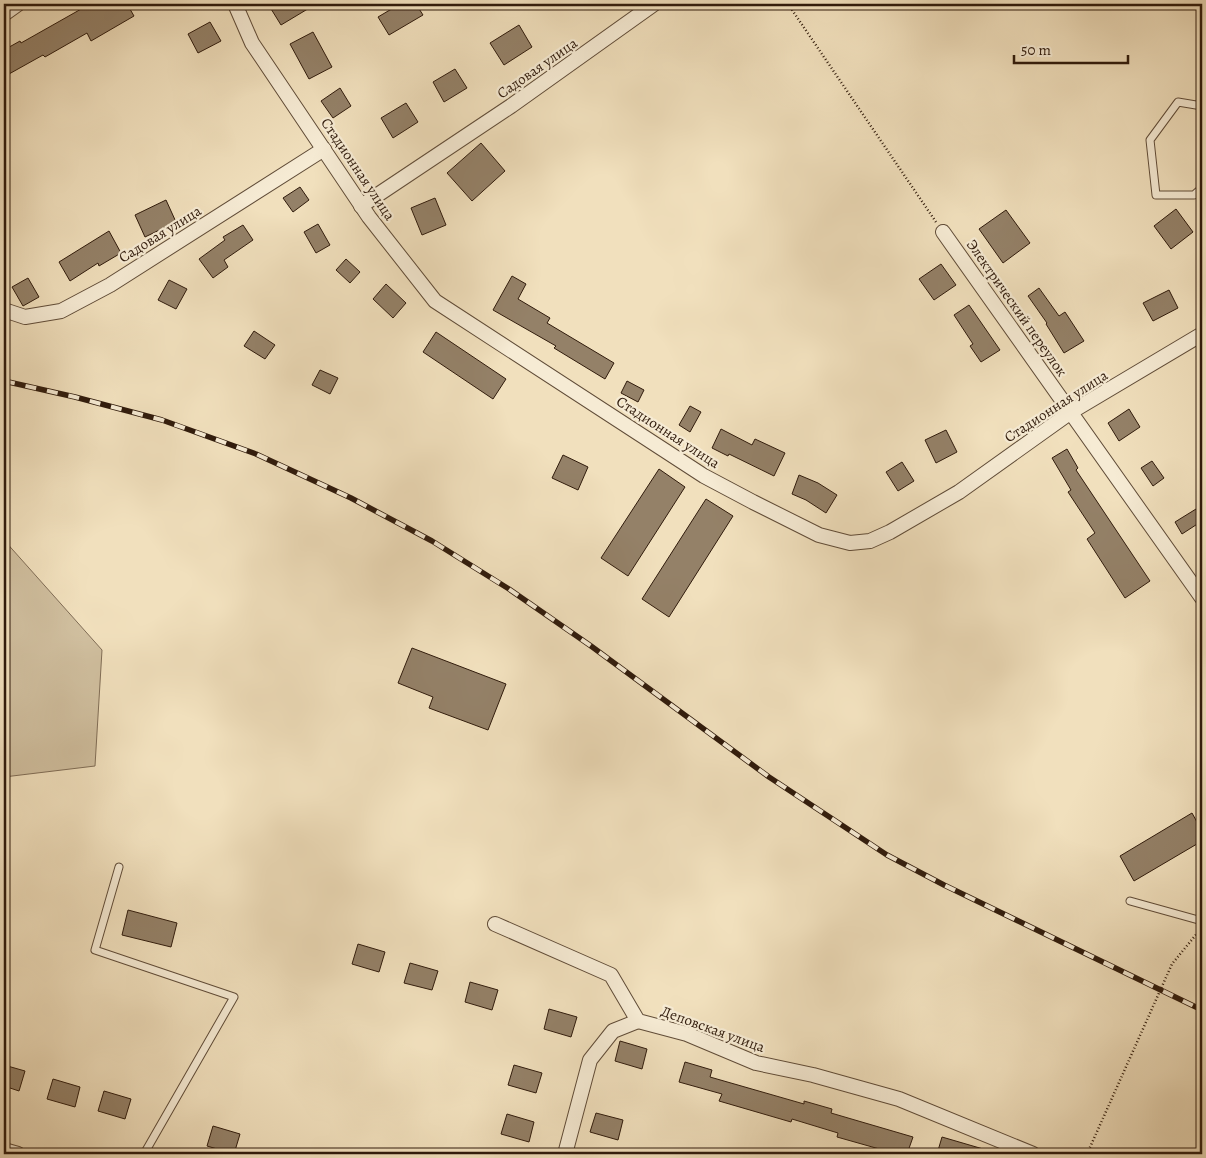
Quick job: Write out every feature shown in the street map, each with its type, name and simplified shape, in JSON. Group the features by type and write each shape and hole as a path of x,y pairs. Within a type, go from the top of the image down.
{"street":[{"path":"4,14 18,4"},
{"name":"Стадионная улица","path":"234,4 252,43 361,206 435,302 704,476 819,535 850,543 870,541 890,532 959,492 1071,412 1202,334"},
{"name":"Садовая улица","path":"361,206 511,106 654,4"},
{"name":"Садовая улица","path":"4,310 25,317 61,311 119,280 324,149"},
{"name":"Электрический переулок","path":"943,232 1202,598"},
{"name":"Деповская улица","path":"495,924 611,976 638,1021 687,1034 756,1063 813,1075 899,1100 1033,1154"},
{"path":"565,1154 590,1060 614,1031 638,1021"},
{"path":"4,1150 18,1154"}],"lane":[{"path":"1202,106 1178,102 1150,140 1156,195 1194,195 1202,188"},
{"path":"119,867 95,950 234,997 144,1154"},
{"path":"1130,900 1202,921"}],"path":[{"path":"788,4 943,232"},
{"path":"1087,1154 1172,964 1202,928"}],"shaded area":[{"path":"4,540 102,650 95,766 4,777"}],"building":[{"path":"90,4 127,4 134,16 91,41 87,33 45,57 43,55 9,74 4,65 4,50 20,41 21,43"},
{"path":"268,4 316,4 281,25"},
{"path":"400,4 416,4 423,15 389,35 378,17"},
{"path":"210,22 221,41 198,53 188,34"},
{"path":"519,25 532,47 504,65 490,43"},
{"path":"313,32 332,67 309,79 290,44"},
{"path":"455,69 467,88 444,102 433,82"},
{"path":"340,88 351,106 333,118 321,101"},
{"path":"406,103 418,122 393,138 381,118"},
{"path":"481,143 505,171 472,201 447,173"},
{"path":"300,187 309,200 293,212 283,198"},
{"path":"435,198 446,225 422,235 411,208"},
{"path":"166,200 176,222 145,237 135,215"},
{"path":"1176,209 1193,232 1171,249 1154,226"},
{"path":"1006,210 1030,243 1003,263 979,229"},
{"path":"318,224 330,245 316,253 304,232"},
{"path":"243,225 253,240 224,260 228,267 213,278 199,259 225,240 223,237"},
{"path":"109,231 121,253 99,266 98,263 70,281 59,262"},
{"path":"346,259 360,272 350,283 336,270"},
{"path":"941,264 956,285 934,300 919,279"},
{"path":"512,276 526,284 518,299 550,318 547,323 614,363 605,379 554,348 556,346 493,310"},
{"path":"28,278 39,297 23,306 12,287"},
{"path":"169,280 187,289 176,309 158,300"},
{"path":"386,284 406,303 393,318 373,299"},
{"path":"1039,288 1059,316 1065,312 1084,341 1064,353 1047,323 1028,296"},
{"path":"1169,290 1178,308 1153,321 1143,303"},
{"path":"969,305 1000,350 981,362 970,346 973,344 954,315"},
{"path":"254,331 275,345 265,359 244,346"},
{"path":"436,332 506,379 493,399 423,352"},
{"path":"320,370 338,378 330,394 312,385"},
{"path":"627,381 644,390 638,402 621,393"},
{"path":"690,406 701,412 690,432 679,425"},
{"path":"1129,409 1140,427 1119,441 1108,423"},
{"path":"721,429 752,445 755,439 785,453 774,476 729,454 728,456 712,448"},
{"path":"946,430 957,452 936,463 925,440"},
{"path":"1067,449 1078,468 1076,470 1150,581 1125,598 1087,539 1095,533 1068,492 1071,490 1052,458"},
{"path":"563,455 588,467 578,490 552,478"},
{"path":"1152,461 1164,478 1153,486 1141,468"},
{"path":"902,462 914,481 898,491 886,472"},
{"path":"659,469 685,487 628,576 601,558"},
{"path":"799,475 818,483 837,495 826,513 806,500 792,494"},
{"path":"706,499 733,516 669,617 642,599"},
{"path":"1196,509 1202,521 1182,534 1175,522"},
{"path":"412,648 506,684 488,730 429,708 433,697 398,683"},
{"path":"1192,813 1202,831 1202,841 1134,881 1120,856"},
{"path":"128,910 177,923 171,947 122,935"},
{"path":"358,944 385,952 379,972 352,964"},
{"path":"410,963 438,971 432,990 404,983"},
{"path":"470,982 498,990 492,1010 465,1002"},
{"path":"549,1009 577,1017 571,1037 544,1029"},
{"path":"620,1041 647,1049 642,1069 615,1061"},
{"path":"685,1062 712,1070 710,1077 804,1104 804,1101 832,1109 831,1113 913,1137 907,1154 897,1154 837,1137 838,1133 792,1119 791,1122 719,1101 722,1094 679,1082"},
{"path":"4,1065 25,1071 19,1091 4,1086"},
{"path":"514,1065 542,1073 536,1093 508,1085"},
{"path":"53,1079 80,1087 75,1107 47,1099"},
{"path":"104,1091 131,1099 125,1119 98,1111"},
{"path":"596,1113 623,1120 618,1140 590,1132"},
{"path":"507,1114 534,1122 529,1142 501,1134"},
{"path":"213,1126 240,1134 234,1154 207,1146"},
{"path":"942,1137 990,1151 990,1154 937,1154"}],"railway":[{"path":"4,381 162,420 256,454 351,498 432,541 509,589 591,646 769,777 887,855 944,885 1202,1010"}]}
